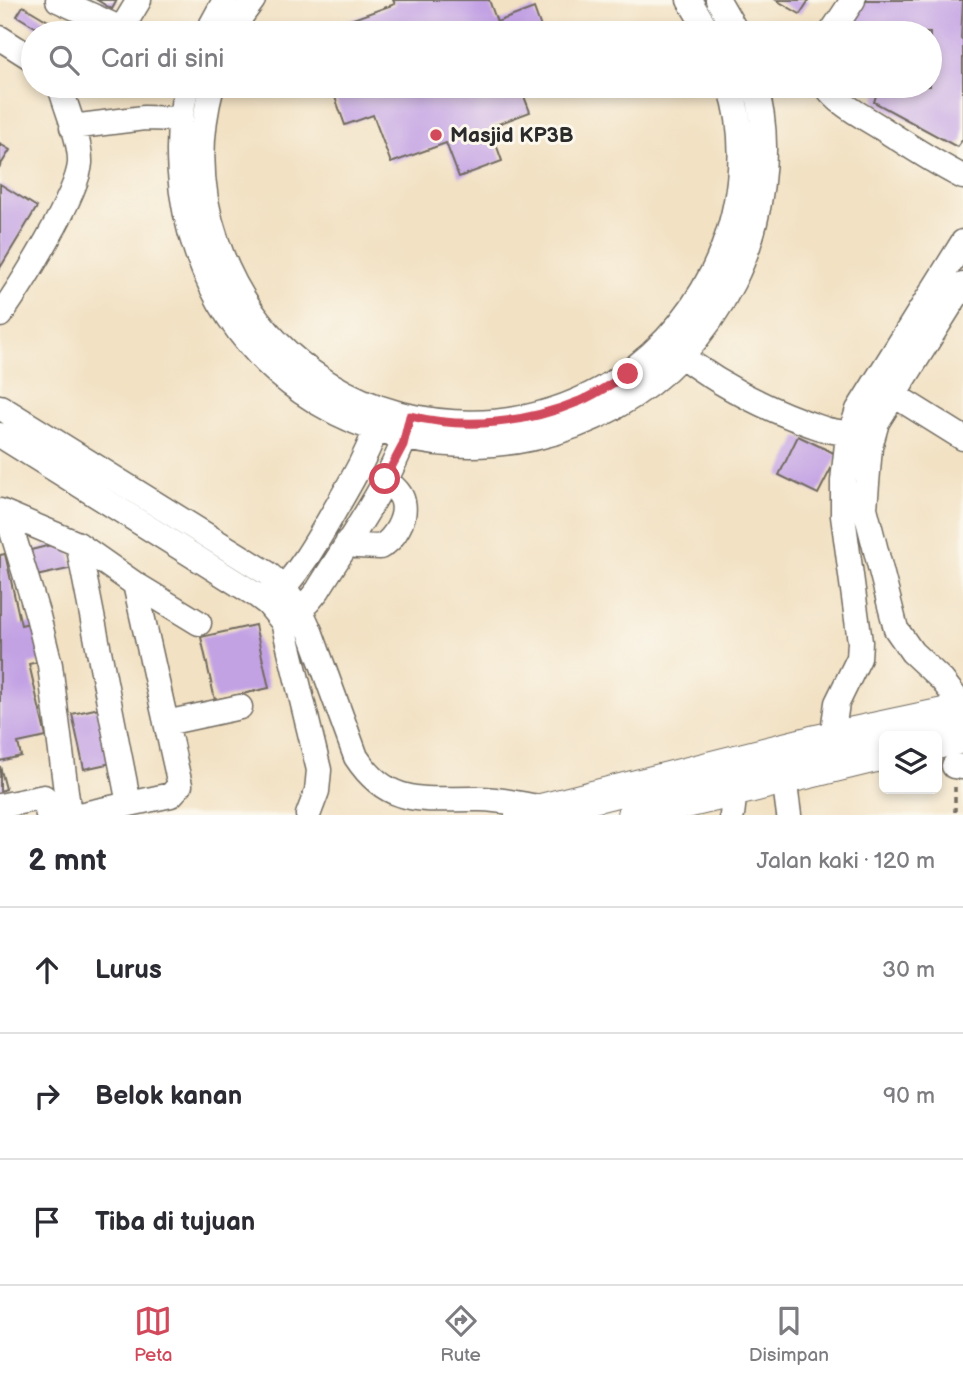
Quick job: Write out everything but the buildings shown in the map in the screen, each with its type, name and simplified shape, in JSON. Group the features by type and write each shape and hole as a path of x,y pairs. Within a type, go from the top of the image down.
{"main road":[{"path":"533,812 821,750 963,708"},
{"path":"634,815 734,803 784,778 821,750 879,754"}],"street":[{"path":"58,0 103,21"},
{"path":"130,21 139,0"},
{"path":"214,21 225,0"},
{"path":"239,21 253,0"},
{"path":"690,0 702,21"},
{"path":"718,0 730,21"},
{"path":"839,21 853,0"},
{"path":"0,38 21,51"},
{"path":"2,309 62,211 78,175 79,154 64,98"},
{"path":"185,98 181,119 179,173 188,227 206,278 234,325 270,366 313,399 407,427 427,421 480,424 532,417 582,400 673,349 719,310 745,259 760,205 764,149 757,98"},
{"path":"209,98 205,113 201,165 208,217 225,267 252,313 287,352 379,419"},
{"path":"673,349 723,250 737,200 740,147 732,98"},
{"path":"836,98 941,166 963,177"},
{"path":"72,127 115,120 181,119"},
{"path":"963,242 858,410 866,480 865,508 896,629 912,652 942,680 963,708"},
{"path":"821,750 837,703 859,659 860,642 844,516 844,481 862,435 877,422 963,285"},
{"path":"673,349 712,378 766,405 826,430 862,435"},
{"path":"894,395 963,438"},
{"path":"0,407 267,573 283,606 319,770 317,791 308,815"},
{"path":"283,606 304,563 367,455 379,419"},
{"path":"283,606 318,590 385,479 407,427"},
{"path":"0,435 283,606 310,631 356,757 367,774 385,789 415,799 483,799 533,812"},
{"path":"348,541 357,546 380,547 394,535 403,511 403,501 399,492 385,479"},
{"path":"4,513 78,544 199,624"},
{"path":"4,513 38,616 50,665 69,815"},
{"path":"78,544 128,804"},
{"path":"79,815 171,794 180,785 135,584"},
{"path":"166,723 240,707"},
{"path":"784,778 789,815"},
{"path":"0,806 44,797 48,815"}],"place":[{"name":"Masjid KP3B","path":"436,135"}],"route":[{"path":"385,479 403,445 410,416 427,421 480,424 532,417 582,400 628,374"}]}
